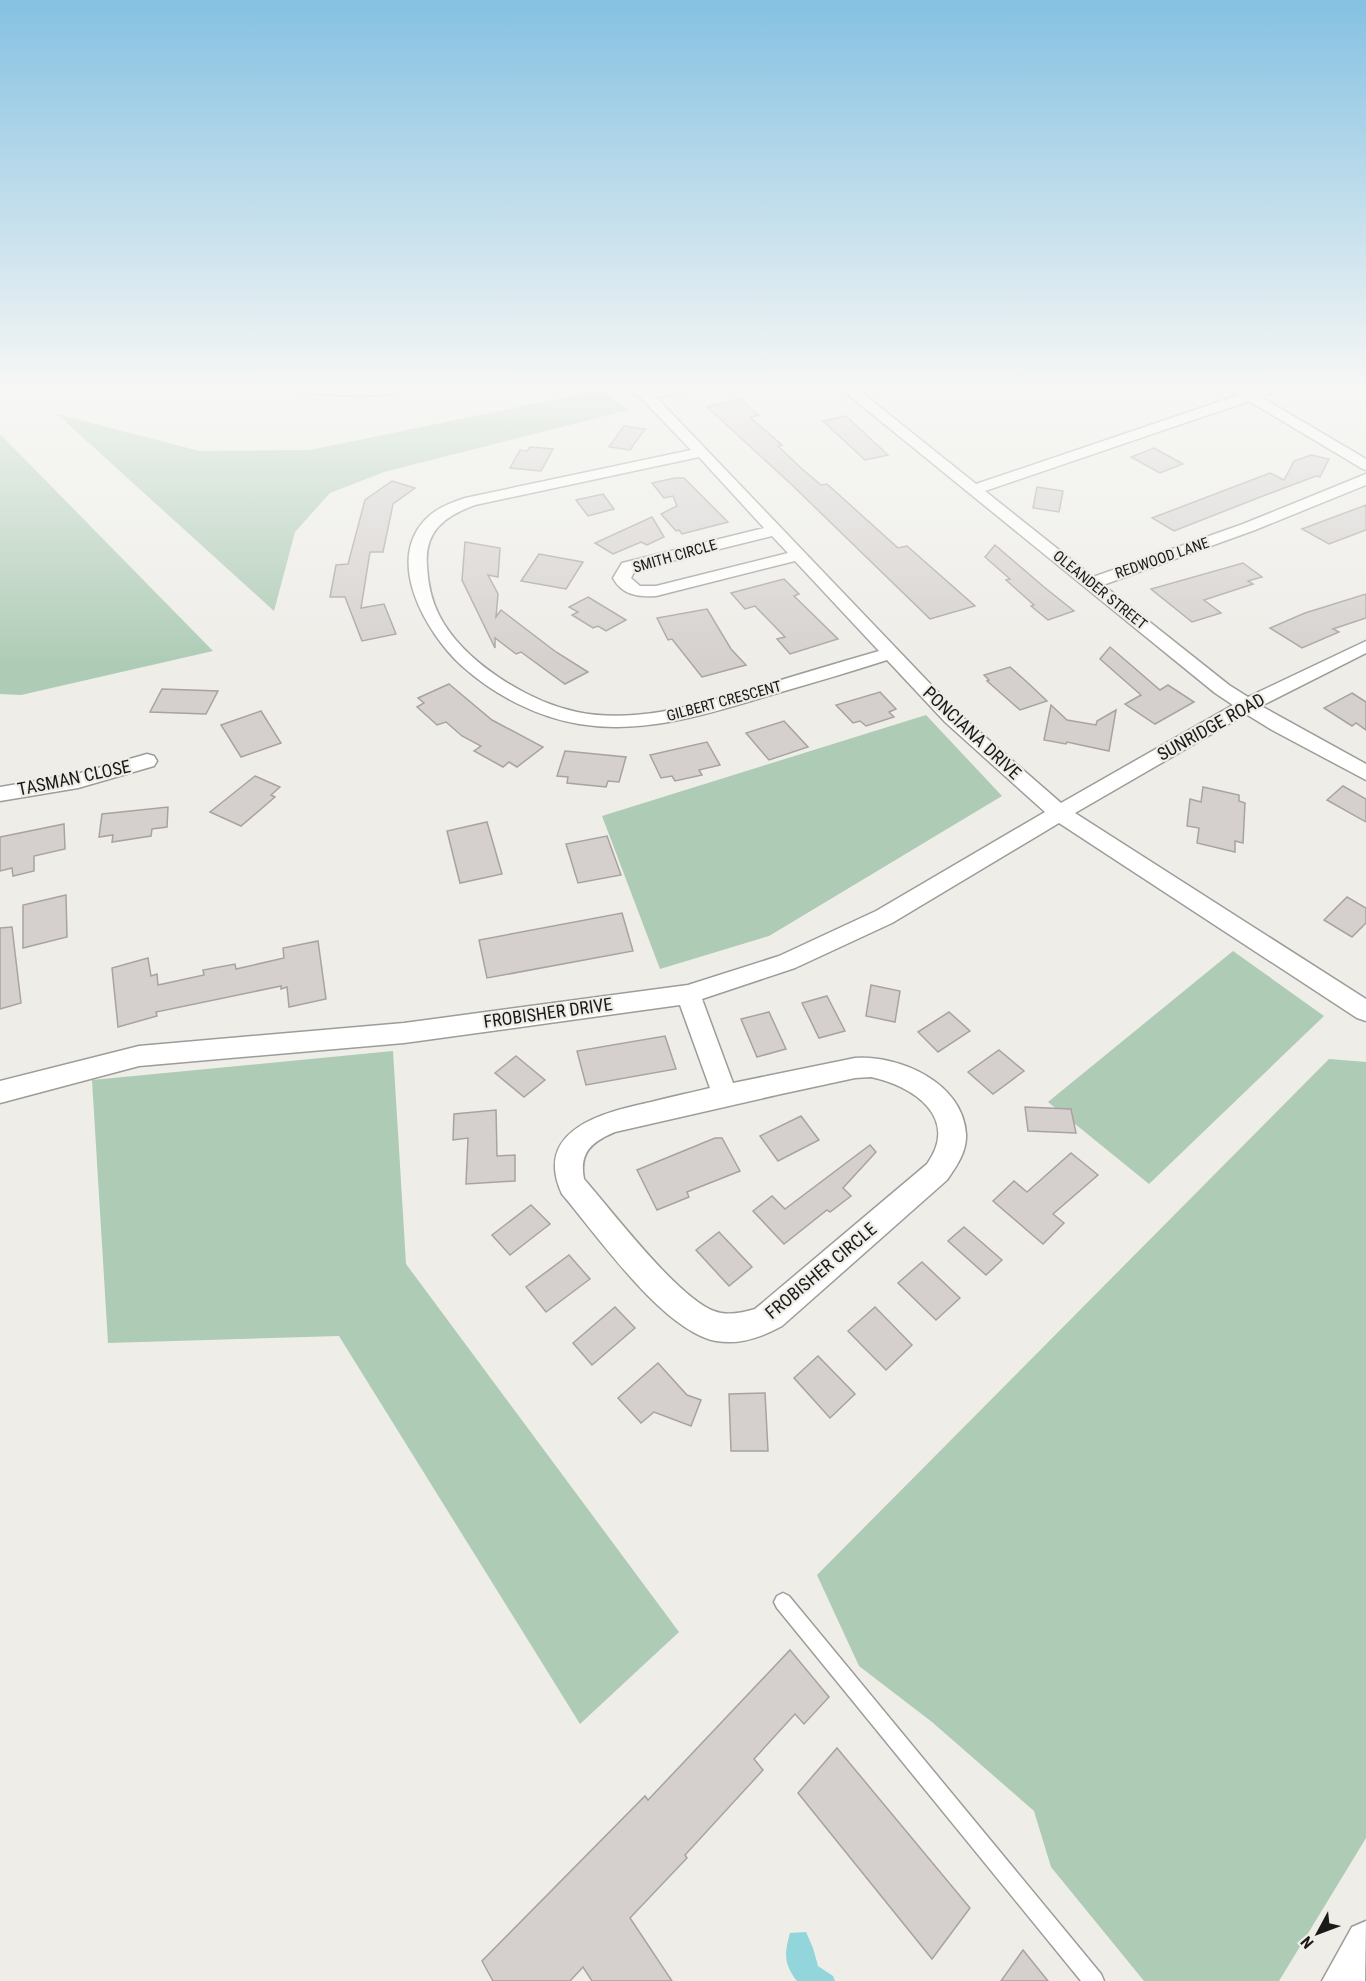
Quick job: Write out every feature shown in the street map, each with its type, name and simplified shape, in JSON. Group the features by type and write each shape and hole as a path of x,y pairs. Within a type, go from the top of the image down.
{"street":[{"name":"GILBERT CRESCENT","path":"568,480 471,501 449,509 427,526 421,540 418,567 423,598 436,625 465,658 510,692 550,711 599,721 676,716 891,653"},
{"name":"PONCIANA DRIVE","path":"729,480 952,718 1059,813 1366,1011"},
{"name":"OLEANDER STREET","path":"961,480 1222,689 1279,726 1366,773"},
{"path":"973,490 1000,480"},
{"name":"REDWOOD LANE","path":"1091,583 1249,527 1362,480"},
{"name":"SMITH CIRCLE","path":"775,530 637,564 628,567 622,578 628,587 638,591 656,591 799,555"},
{"name":"SUNRIDGE ROAD","path":"1059,813 1247,705 1366,646"},
{"name":"TASMAN CLOSE","path":"0,794 86,779 147,761"},
{"name":"FROBISHER DRIVE","path":"0,1092 139,1056 404,1034 688,994 787,962 884,917 1059,813"},
{"path":"688,994 725,1095"},
{"name":"FROBISHER CIRCLE","path":"855,1068 887,1068 903,1073 934,1095 946,1109 953,1139 950,1153 937,1172 772,1316 742,1328 709,1324 689,1314 670,1296 572,1185 567,1164 577,1144 595,1129 725,1095 855,1068"},
{"path":"1342,1981 1366,1941"}],"lane":[{"path":"783,1602 1094,1981"}],"green space":[{"path":"0,480 46,480 213,651 21,695 0,694"},
{"path":"130,480 362,480 330,493 295,532 274,611"},
{"path":"926,715 1002,796 769,936 660,969 602,816"},
{"path":"1233,951 1324,1016 1149,1184 1048,1102"},
{"path":"393,1051 406,1264 679,1632 580,1724 339,1336 108,1343 92,1080"},
{"path":"1329,1059 1366,1062 1366,1838 1279,1981 1144,1981 1051,1867 1034,1811 932,1722 859,1666 817,1575"}],"water":[{"path":"806,1932 818,1966 833,1976 835,1981 797,1981 793,1975 786,1958 790,1933"}],"building":[{"path":"686,480 728,522 682,534 679,530 676,531 661,514 677,506 673,496 664,498 652,483"},
{"path":"787,480 816,480 821,485 827,484 898,548 907,546 975,606 930,619"},
{"path":"1250,480 1304,480 1174,531 1152,518"},
{"path":"392,481 415,488 393,504 383,552 370,552 361,608 384,604 396,634 362,641 345,597 330,597 336,565 348,564 365,500"},
{"path":"1037,487 1063,491 1059,512 1033,508"},
{"path":"603,494 614,509 588,516 576,500"},
{"path":"1366,505 1366,530 1329,544 1302,529"},
{"path":"652,517 664,537 647,545 641,542 613,554 595,543"},
{"path":"465,542 500,548 498,577 488,575 498,594 496,617 501,610 556,652 588,672 565,684 521,652 516,654 495,638 495,648 462,580"},
{"path":"995,545 1074,611 1048,620 1031,606 1034,605 1006,580 1010,579 985,557"},
{"path":"539,554 583,562 566,589 521,581"},
{"path":"1243,563 1262,577 1248,581 1253,584 1204,600 1221,613 1192,622 1151,589"},
{"path":"784,579 799,594 794,596 838,639 790,654 777,639 785,637 755,606 745,609 731,593"},
{"path":"1366,594 1366,618 1333,629 1339,632 1302,648 1270,628 1305,613"},
{"path":"588,597 626,620 606,631 598,626 593,628 572,615 578,612 569,607"},
{"path":"707,609 731,649 746,665 702,677 672,639 668,640 657,618"},
{"path":"1110,647 1160,690 1168,685 1194,702 1155,724 1125,704 1141,695 1100,659"},
{"path":"1010,667 1047,701 1020,710 987,681 989,680 984,675"},
{"path":"449,684 492,720 543,747 517,767 509,762 503,767 474,751 481,746 462,736 446,722 437,725 417,707 424,703 418,698"},
{"path":"162,689 218,691 206,714 150,712"},
{"path":"880,692 896,709 889,712 894,717 866,726 860,721 853,723 836,705"},
{"path":"1352,693 1366,702 1366,730 1356,723 1352,726 1324,708"},
{"path":"1051,705 1067,720 1096,725 1097,721 1116,710 1109,751 1067,742 1066,744 1044,740"},
{"path":"261,711 281,743 241,757 221,725"},
{"path":"784,721 808,747 769,760 746,733"},
{"path":"707,742 720,765 699,770 702,775 675,781 672,776 661,778 650,755"},
{"path":"565,751 626,757 619,782 608,781 606,787 567,783 568,777 557,776"},
{"path":"255,776 280,787 271,795 275,797 241,826 210,812"},
{"path":"1343,786 1366,799 1366,822 1327,800"},
{"path":"1203,787 1239,795 1239,801 1245,803 1243,843 1235,841 1235,852 1197,843 1199,828 1187,826 1190,799 1201,802"},
{"path":"168,807 167,827 152,829 151,836 112,842 113,835 99,837 102,814"},
{"path":"487,822 502,874 460,883 447,831"},
{"path":"64,824 65,849 34,856 34,871 13,876 12,868 0,871 0,837"},
{"path":"607,836 621,875 578,883 566,844"},
{"path":"66,895 67,937 23,948 23,905"},
{"path":"1347,897 1366,908 1366,923 1352,937 1324,920"},
{"path":"622,913 633,951 487,978 479,940"},
{"path":"12,927 21,1003 0,1009 0,928"},
{"path":"318,941 326,999 289,1007 287,987 281,989 281,986 156,1012 157,1016 118,1027 112,968 148,958 151,976 157,974 158,985 204,975 203,970 235,964 236,969 284,958 283,948"},
{"path":"871,985 900,991 895,1022 866,1016"},
{"path":"827,996 845,1031 819,1038 802,1003"},
{"path":"769,1012 786,1049 757,1057 741,1019"},
{"path":"949,1012 970,1031 938,1052 918,1032"},
{"path":"665,1036 676,1069 586,1085 577,1051"},
{"path":"999,1050 1024,1071 993,1094 968,1072"},
{"path":"516,1056 545,1080 524,1097 495,1073"},
{"path":"1025,1107 1071,1109 1076,1133 1028,1131"},
{"path":"496,1110 497,1156 515,1155 515,1181 466,1184 468,1138 453,1140 454,1114"},
{"path":"801,1116 819,1140 778,1161 760,1136"},
{"path":"715,1138 722,1138 740,1171 687,1192 689,1197 657,1210 637,1170"},
{"path":"870,1145 876,1152 843,1188 851,1196 830,1212 827,1210 784,1244 753,1211 772,1196 785,1209"},
{"path":"1071,1153 1098,1175 1053,1214 1064,1223 1043,1244 993,1201 1014,1181 1027,1192"},
{"path":"531,1205 550,1224 510,1255 492,1235"},
{"path":"964,1227 1002,1260 986,1275 948,1241"},
{"path":"719,1232 752,1267 729,1286 696,1250"},
{"path":"569,1255 590,1279 546,1312 526,1287"},
{"path":"922,1262 960,1298 936,1320 898,1283"},
{"path":"615,1307 635,1328 592,1365 573,1343"},
{"path":"875,1307 912,1345 886,1370 848,1331"},
{"path":"818,1356 855,1394 830,1418 794,1378"},
{"path":"658,1363 687,1395 701,1400 691,1426 654,1412 641,1423 618,1398"},
{"path":"765,1393 768,1451 731,1451 729,1394"},
{"path":"790,1650 829,1697 804,1724 795,1714 754,1759 763,1770 685,1855 687,1858 630,1918 672,1981 592,1981 583,1967 570,1981 493,1981 482,1961 645,1796 648,1800"},
{"path":"837,1748 970,1908 932,1959 798,1793"},
{"path":"1023,1950 1048,1981 1001,1981"}]}
